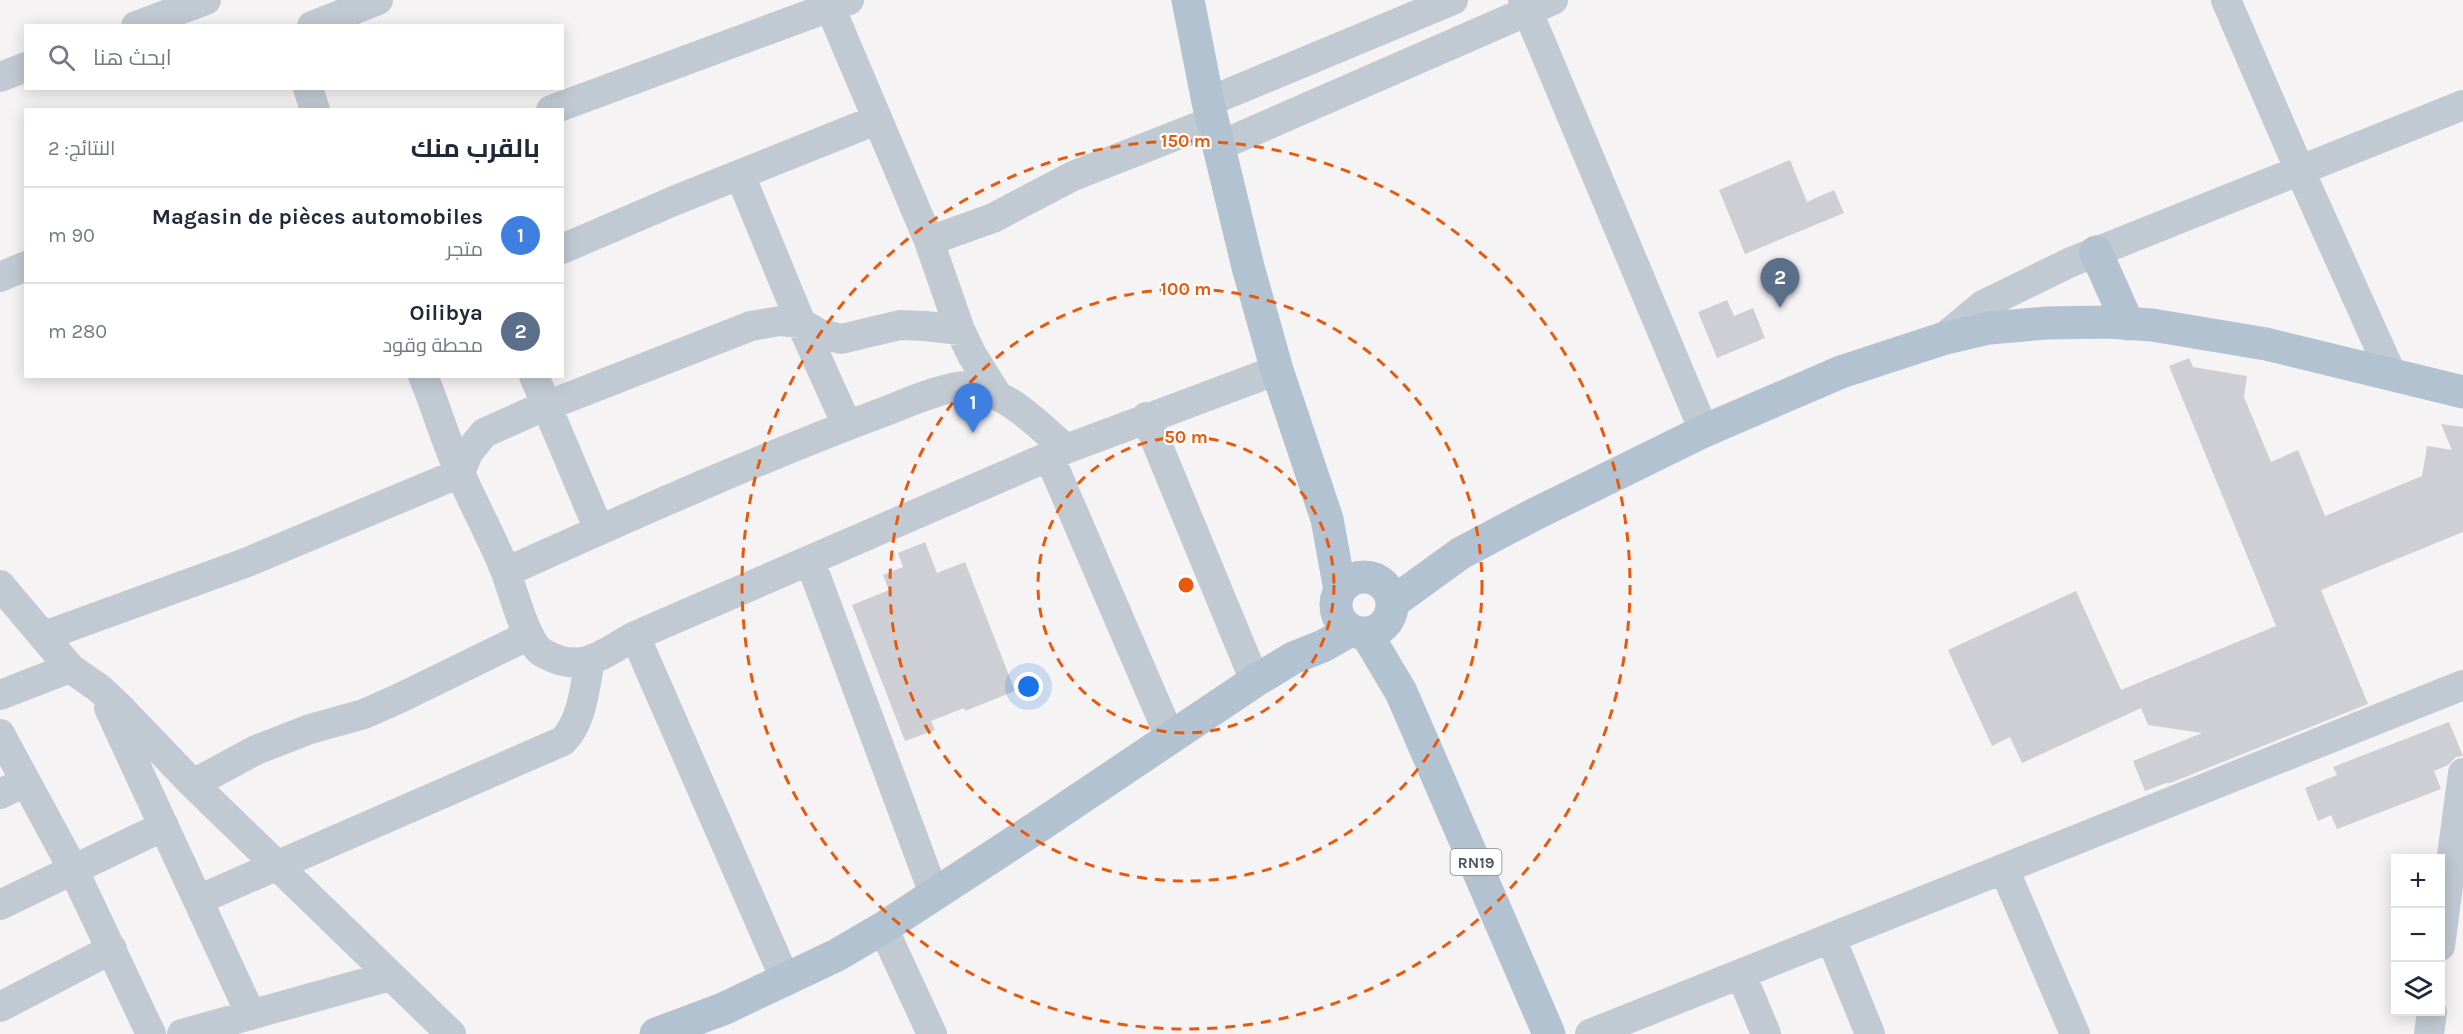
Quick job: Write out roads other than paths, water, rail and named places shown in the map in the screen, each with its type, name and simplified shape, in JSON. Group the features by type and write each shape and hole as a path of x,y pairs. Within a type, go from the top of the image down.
{"main road":[{"name":"RN19","path":"1188,0 1248,267 1277,370 1327,519 1549,1034"},
{"path":"2096,252 2128,324"},
{"path":"656,1034 723,1009 786,981 883,928 1293,658 1317,633 1533,515 1704,431 1841,372 1942,339 1989,328 2047,323 2128,324 2152,325 2266,344 2463,392"}],"street":[{"path":"141,24 206,0"},
{"path":"317,24 378,0"},
{"path":"1214,123 1453,0"},
{"path":"2226,0 2392,375"},
{"path":"929,241 993,218 1073,176 1534,3 1704,431"},
{"path":"556,108 839,4 876,120 929,241 960,330 972,355 997,395"},
{"path":"0,77 24,68"},
{"path":"309,90 314,108"},
{"path":"1942,339 1983,305 2024,284 2096,252 2463,105"},
{"path":"564,248 876,120"},
{"path":"740,174 801,323 847,425"},
{"path":"0,277 24,267"},
{"path":"44,636 245,563 460,473 468,453 484,433 751,326 780,321 801,323 818,333 841,339 900,325 960,330"},
{"path":"424,378 438,409 460,473 506,572 529,635 540,651 561,661 577,664 590,661 635,636 1057,452 1277,370"},
{"path":"535,378 599,530"},
{"path":"506,572 847,425 911,401 965,385 997,395 1027,413 1057,452 1170,737"},
{"path":"1146,417 1255,681"},
{"path":"810,561 934,894"},
{"path":"0,585 70,668 100,689 193,784 451,1034"},
{"path":"193,784 256,750 310,729 364,714 529,635"},
{"path":"635,636 786,981"},
{"path":"198,900 563,741 573,730 579,717 590,661"},
{"path":"0,695 70,668"},
{"path":"1590,1034 2463,685"},
{"path":"100,689 251,1015"},
{"path":"0,734 13,788 73,869 151,1034"},
{"path":"2445,908 2463,773"},
{"path":"0,905 164,826"},
{"path":"2004,868 2075,1034"},
{"path":"883,928 932,1034"},
{"path":"1831,938 1870,1034"},
{"path":"0,1007 112,949"},
{"path":"1741,974 1766,1034"},
{"path":"182,1034 390,976"},
{"path":"2429,1034 2431,1016"}],"place":[{"name":"Oilibya","path":"1780,308"},
{"name":"Magasin de pièces automobiles","path":"973,433"}]}
